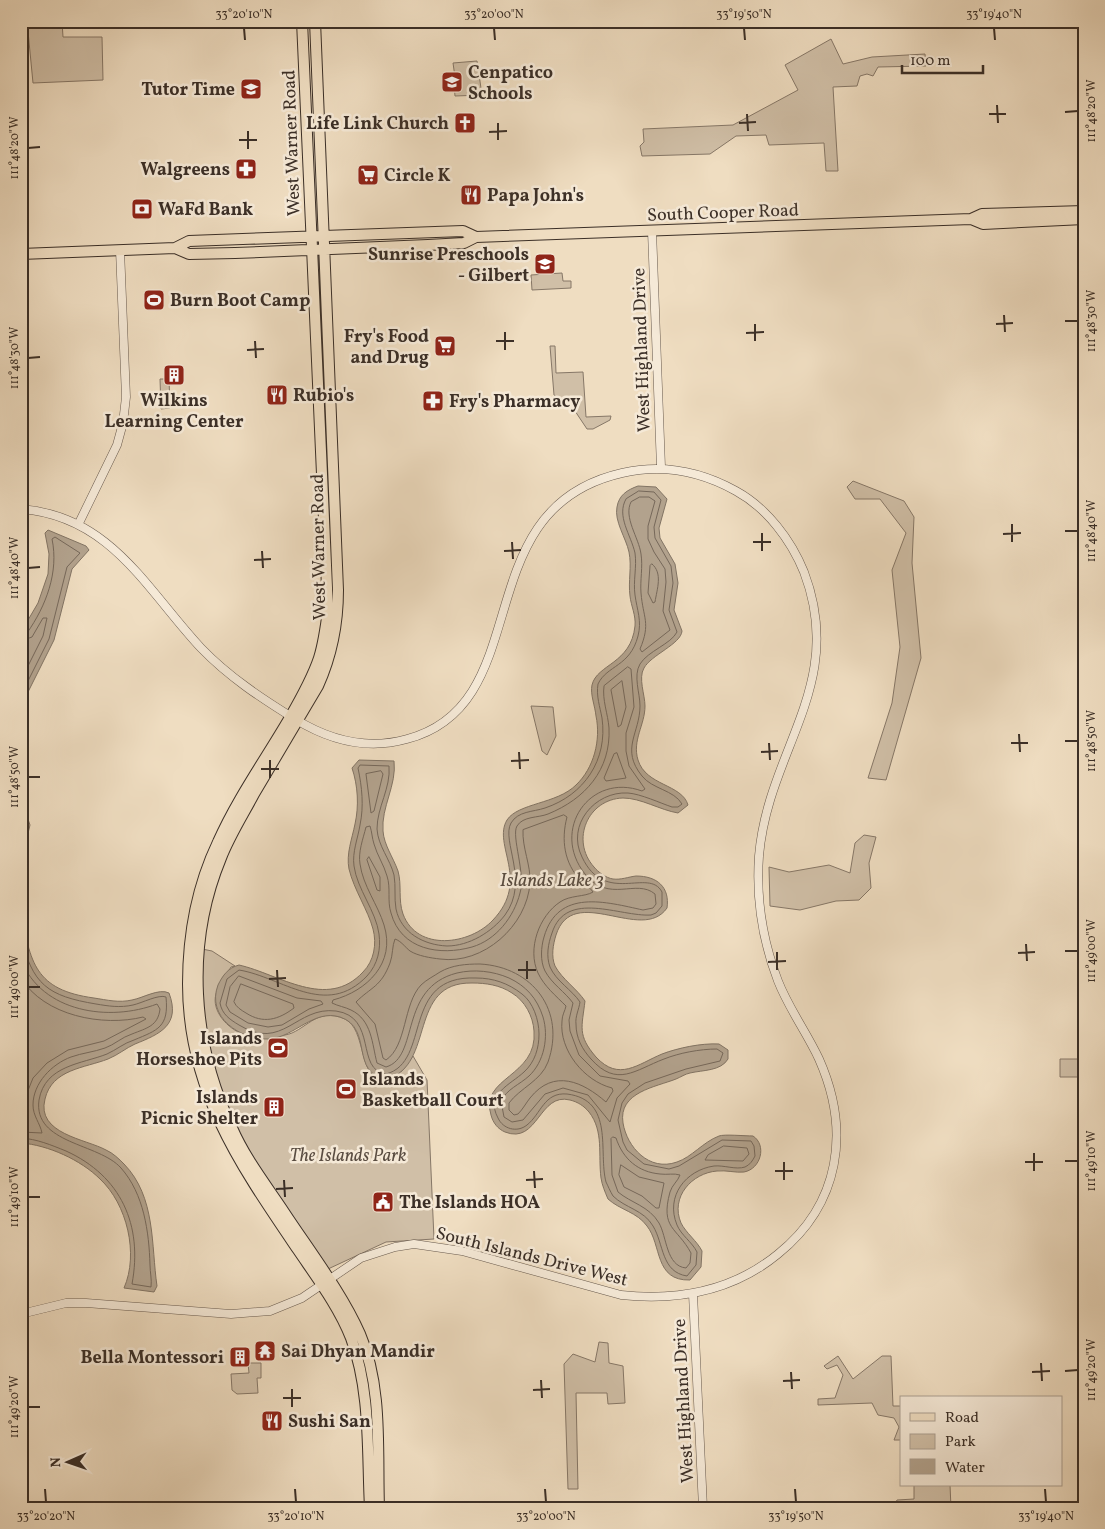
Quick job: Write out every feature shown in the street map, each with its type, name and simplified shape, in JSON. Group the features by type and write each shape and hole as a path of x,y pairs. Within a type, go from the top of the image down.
{"main road":[{"name":"West Warner Road","path":"294,718 319,659 328,610 302,21"},
{"name":"West Warner Road","path":"315,21 326,249 337,612 332,646 323,674 294,718 220,858 204,915 201,934 197,966 198,1006 211,1074 232,1130 325,1283 360,1334 371,1372 370,1508"},
{"path":"304,63 317,60"},
{"name":"South Cooper Road","path":"175,248 189,254 312,250 464,243 476,237 971,219 982,214 1084,211"},
{"name":"South Cooper Road","path":"971,219 982,224 1084,219"},
{"name":"South Cooper Road","path":"21,254 175,248 189,241 325,235 463,231 476,237"},
{"path":"319,398 331,397"},
{"name":"West Warner Road","path":"370,1397 380,1508"}],"street":[{"name":"West Highland Drive","path":"652,231 661,467"},
{"path":"79,523 117,445 123,423 126,397 120,250"},
{"name":"South Islands Drive West","path":"21,509 46,512 79,523 113,546 221,668 258,696 294,718 331,737 361,744 402,741 422,735 454,714 477,687 492,651 520,559 531,536 544,519 570,495 606,476 661,467 698,475 737,491 779,528 800,562 815,609 818,633 817,658 812,684 763,828 758,878 764,937 778,981 788,1003 817,1054 836,1105 836,1153 830,1180 820,1204 807,1225 791,1243 773,1258 738,1280 693,1294 643,1298 621,1295 462,1251 415,1244 394,1246 361,1258 325,1283 286,1306 249,1314 95,1303 66,1303 21,1314"},
{"name":"West Highland Drive","path":"693,1294 703,1508"}],"green space":[{"path":"27,21 62,21 63,37 102,37 103,80 33,83"},
{"path":"831,39 843,64 872,57 925,54 926,66 878,67 873,76 867,74 860,76 857,86 833,87 838,171 826,171 824,143 769,145 766,135 736,136 710,154 642,156 640,146 644,142 643,129 733,125 798,90 785,65"},
{"path":"477,61 482,95 455,96 454,85 456,84 453,63"},
{"path":"562,273 563,281 571,281 571,288 532,290 531,275"},
{"path":"550,346 555,346 556,373 583,372 586,417 611,416 610,420 593,429 587,429 575,411 554,395"},
{"path":"160,379 169,379 170,408 161,409"},
{"path":"853,481 904,501 914,517 912,563 921,658 886,780 868,778 892,703 900,647 892,570 906,533 880,499 855,499 847,487"},
{"path":"531,706 553,707 556,736 547,755 542,751"},
{"path":"864,835 876,837 869,863 871,888 859,900 836,901 800,910 770,906 769,867 789,872 829,865 850,873 855,843"},
{"name":"The Islands Park","path":"202,949 212,951 235,966 231,967 220,984 215,1000 218,1013 237,1032 252,1035 285,1035 319,1018 335,1016 345,1019 352,1024 360,1042 365,1062 373,1075 383,1077 402,1071 413,1056 427,1080 434,1239 386,1242 328,1269 260,1170 245,1144 220,1091 205,1034"},
{"path":"1060,1059 1084,1059 1084,1077 1060,1077"},
{"path":"599,1342 608,1343 609,1363 623,1366 625,1403 608,1404 607,1393 576,1393 578,1489 568,1489 564,1364 573,1354 595,1362"},
{"path":"838,1356 853,1379 882,1356 891,1356 893,1406 900,1406 900,1440 894,1440 899,1427 894,1418 878,1415 872,1403 818,1405 818,1399 835,1398 843,1375 837,1365 827,1369 824,1366"},
{"path":"248,1363 261,1363 261,1378 257,1378 258,1393 237,1394 232,1390 231,1374 249,1373"},
{"path":"914,1486 950,1486 951,1508 893,1508 897,1500 914,1499"}],"water":[{"name":"Islands Lake 3","path":"638,486 656,487 667,499 659,528 660,538 675,564 678,583 674,610 682,631 677,640 648,663 642,672 645,706 637,746 638,760 642,769 648,775 679,793 688,805 678,813 637,800 623,798 611,800 600,805 592,813 586,823 583,845 594,867 602,874 613,879 636,876 656,881 664,889 667,908 656,917 642,920 592,913 577,913 565,920 556,935 553,954 558,971 585,1001 582,1024 583,1036 596,1057 604,1064 621,1070 629,1069 662,1054 697,1045 719,1044 728,1050 728,1059 721,1066 688,1073 640,1092 626,1104 623,1113 625,1132 634,1149 657,1164 667,1164 682,1160 722,1135 753,1136 760,1145 761,1151 758,1162 750,1170 744,1172 720,1171 699,1176 692,1181 681,1196 678,1204 678,1213 681,1223 702,1251 701,1267 690,1280 678,1279 670,1275 661,1260 652,1234 643,1221 608,1199 601,1178 597,1127 594,1119 583,1106 570,1100 560,1100 551,1103 532,1125 525,1131 516,1134 502,1131 494,1123 490,1102 493,1092 519,1068 533,1046 534,1031 530,1014 521,1000 507,990 498,986 472,983 452,986 438,996 429,1009 412,1058 402,1071 387,1079 375,1075 368,1069 356,1031 350,1023 340,1017 321,1017 278,1037 269,1039 258,1038 237,1031 228,1024 221,1016 217,1007 216,997 218,985 224,975 239,965 302,986 318,989 334,989 349,983 367,968 372,958 375,941 373,929 354,885 348,863 357,803 356,782 352,768 359,760 394,761 393,779 384,813 383,831 387,846 398,871 403,914 410,926 420,934 432,939 445,941 471,935 493,920 504,905 509,891 509,864 504,841 504,830 507,820 512,814 520,810 568,791 582,778 592,762 598,735 592,685 600,672 621,656 627,648 632,639 635,626 630,590 629,552 617,518 617,512 618,503 622,496 627,491"},
{"path":"48,530 86,546 89,550 72,569 54,640 28,692 21,712 21,632 38,603 48,574 49,554 45,533"},
{"path":"21,799 30,825 21,862"},
{"path":"21,910 32,959 47,981 59,988 74,994 118,1001 132,1000 161,992 169,993 172,1013 166,1027 153,1036 112,1057 70,1071 62,1076 49,1089 45,1099 44,1111 48,1120 55,1128 111,1153 124,1164 134,1177 142,1191 150,1222 157,1286 154,1292 124,1288 130,1260 128,1230 117,1202 109,1189 92,1172 74,1160 53,1150 21,1143"}],"place":[{"name":"Cenpatico Schools","path":"452,82"},
{"name":"Tutor Time","path":"251,89"},
{"name":"Life Link Church","path":"465,123"},
{"name":"Walgreens","path":"246,169"},
{"name":"Circle K","path":"368,175"},
{"name":"Papa John's","path":"471,195"},
{"name":"WaFd Bank","path":"142,209"},
{"name":"Sunrise Preschools - Gilbert","path":"545,264"},
{"name":"Burn Boot Camp","path":"154,300"},
{"name":"Fry's Food and Drug","path":"445,346"},
{"name":"Wilkins Learning Center","path":"174,375"},
{"name":"Rubio's","path":"277,395"},
{"name":"Fry's Pharmacy","path":"433,401"},
{"name":"Islands Horseshoe Pits","path":"278,1048"},
{"name":"Islands Basketball Court","path":"346,1089"},
{"name":"Islands Picnic Shelter","path":"274,1107"},
{"name":"The Islands HOA","path":"383,1202"},
{"name":"Sai Dhyan Mandir","path":"265,1351"},
{"name":"Bella Montessori","path":"240,1357"},
{"name":"Sushi San","path":"272,1421"}]}
